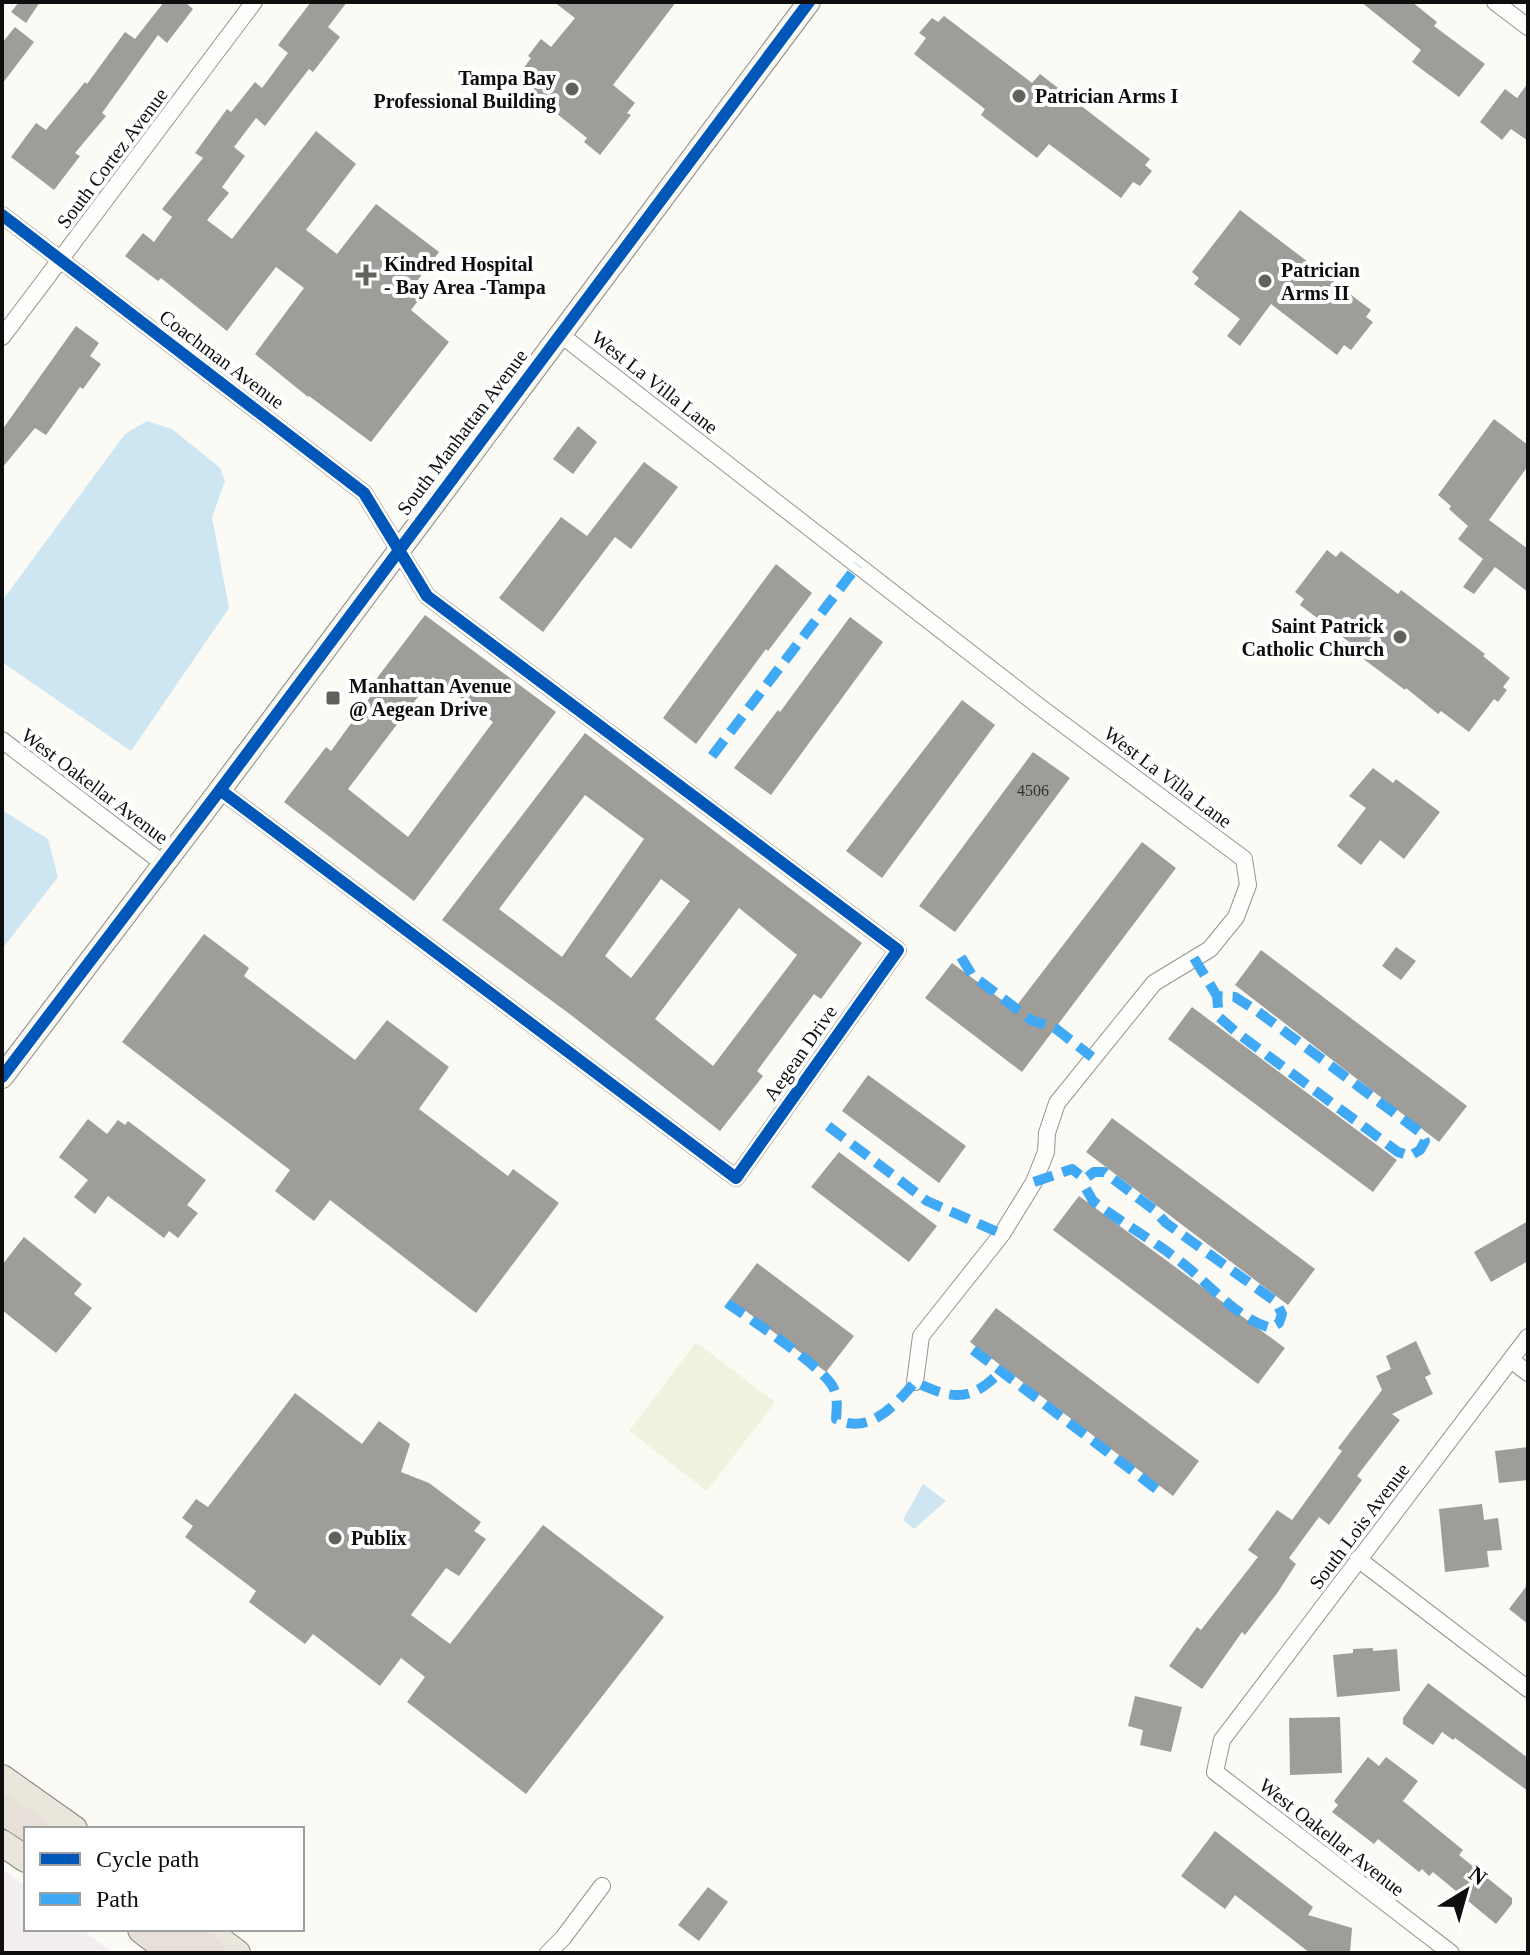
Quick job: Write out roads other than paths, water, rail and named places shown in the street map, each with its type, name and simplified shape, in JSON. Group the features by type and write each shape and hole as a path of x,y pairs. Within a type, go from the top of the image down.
{"highway":[{"path":"2,1809 30,1827"},
{"path":"2,1833 24,1848"},
{"path":"181,1931 210,1953"},
{"path":"140,1937 175,1953"}],"main road":[{"name":"South Manhattan Avenue","path":"2,1077 809,2"},
{"path":"2,1778 71,1827"},
{"path":"2,1792 52,1827"},
{"path":"2,1843 24,1858"},
{"path":"208,1931 237,1953"}],"street":[{"name":"South Cortez Avenue","path":"2,337 254,2"},
{"path":"1495,2 1528,27"},
{"name":"Coachman Avenue","path":"2,215 364,493 399,550"},
{"name":"West La Villa Lane","path":"561,335 1040,707 1244,859 1248,885 1236,917 1210,949 1154,983 1057,1103 1047,1133 1046,1152 1034,1182 1002,1234 921,1336 915,1382"},
{"name":"Aegean Drive","path":"220,790 736,1178 898,950 427,596 399,550"},
{"name":"West Oakellar Avenue","path":"2,740 164,864"},
{"name":"South Lois Avenue","path":"1222,1740 1528,1337"},
{"path":"1511,1360 1528,1373"},
{"path":"1358,1559 1528,1689"},
{"name":"West Oakellar Avenue","path":"1222,1740 1215,1772 1451,1953"},
{"path":"548,1953 602,1886"}],"water":[{"path":"147,421 172,429 220,468 225,481 212,517 229,608 131,751 2,662 2,601 125,434"},
{"path":"2,810 48,839 58,877 2,949"},
{"path":"923,1484 946,1501 914,1529 903,1520"}],"place":[{"name":"Tampa Bay Professional Building","path":"572,89"},
{"name":"Patrician Arms I","path":"1019,96"},
{"name":"Kindred Hospital - Bay Area -Tampa","path":"366,275"},
{"name":"Patrician Arms II","path":"1265,281"},
{"name":"Saint Patrick Catholic Church","path":"1400,637"},
{"name":"Manhattan Avenue @ Aegean Drive","path":"333,698"},
{"name":"Publix","path":"335,1538"}]}
